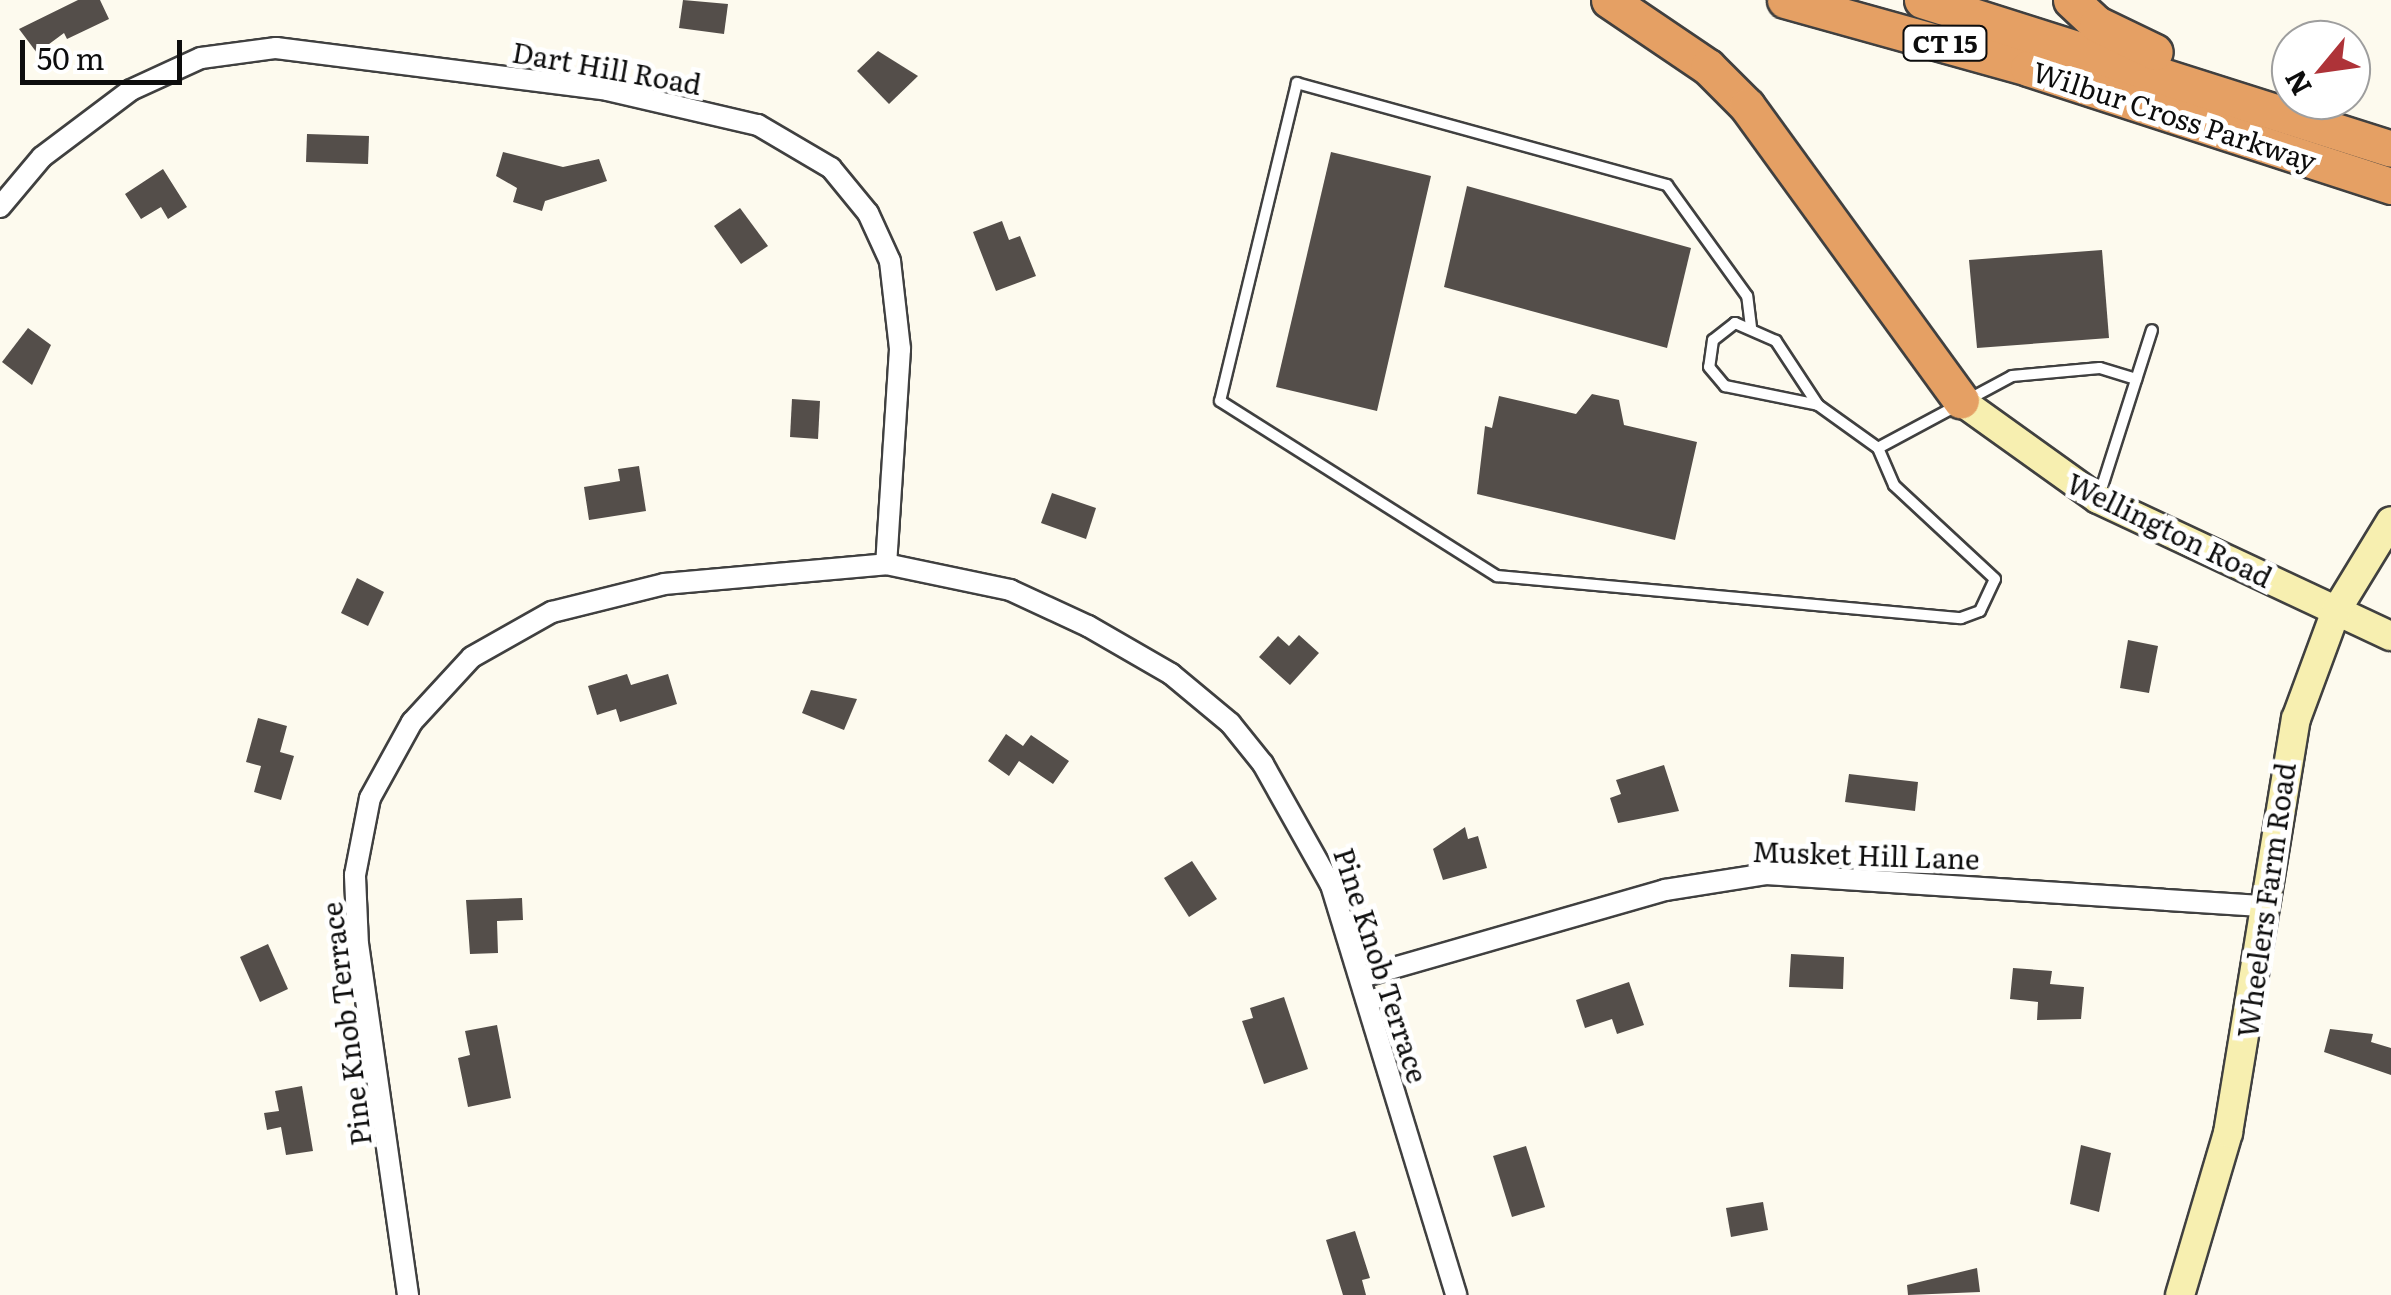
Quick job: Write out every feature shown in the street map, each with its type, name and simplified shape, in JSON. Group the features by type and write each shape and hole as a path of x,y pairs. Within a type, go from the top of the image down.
{"highway":[{"path":"1610,0 1708,67 1747,106 1961,401"},
{"name":"Wilbur Cross Parkway","path":"1784,0 2104,91 2391,186"},
{"name":"Wilbur Cross Parkway","path":"1922,0 2239,97 2391,149"},
{"path":"2071,0 2097,24 2188,64 2239,97"},
{"path":"2104,91 2391,206"}],"main road":[{"name":"Wellington Road","path":"1961,401 2098,499 2391,636"},
{"name":"Wheelers Farm Road","path":"2180,1295 2228,1133 2261,906 2296,718 2336,611 2391,521"}],"street":[{"name":"Dart Hill Road","path":"0,206 42,158 131,90 200,58 276,48 608,90 758,125 832,168 868,212 890,261 900,349 886,564"},
{"name":"Pine Knob Terrace","path":"408,1295 358,944 356,876 370,798 412,722 472,657 552,612 664,584 886,564 1010,590 1088,626 1172,674 1230,723 1305,828 1362,977 1456,1295"},
{"name":"Musket Hill Lane","path":"1362,977 1664,890 1766,874 2261,906"}],"lane":[{"path":"1751,326 1746,296 1668,184 1297,82 1220,401 1497,576 1961,618 1980,611 1994,579 1894,485 1878,448 1818,405 1776,340 1751,326 1735,323 1714,340 1715,380 1818,405"},
{"path":"2098,499 2152,330"},
{"path":"1878,448 2012,376 2100,368 2136,379"}],"building":[{"path":"78,0 100,0 109,19 67,39 64,33 37,53 19,29"},
{"path":"683,0 728,4 724,34 679,28"},
{"path":"878,51 918,76 889,104 857,71"},
{"path":"307,134 369,136 368,164 306,162"},
{"path":"503,152 563,167 599,159 607,181 545,201 542,211 513,202 517,188 496,176"},
{"path":"1331,152 1431,176 1377,411 1276,387"},
{"path":"163,169 187,207 168,219 161,207 141,219 125,194"},
{"path":"1467,186 1691,248 1667,348 1444,287"},
{"path":"740,208 768,246 741,264 714,226"},
{"path":"1002,221 1009,240 1020,236 1036,276 996,291 973,232"},
{"path":"2102,250 2109,338 1977,348 1969,260"},
{"path":"28,328 51,345 32,385 2,362"},
{"path":"1592,394 1619,400 1624,425 1697,442 1675,540 1477,494 1485,426 1492,428 1499,396 1576,414"},
{"path":"792,399 820,401 818,439 790,437"},
{"path":"639,466 646,511 589,520 584,487 620,481 618,469"},
{"path":"1052,493 1096,508 1086,539 1041,523"},
{"path":"357,578 384,592 368,626 341,613"},
{"path":"1299,635 1319,653 1290,685 1259,657 1278,636 1289,646"},
{"path":"2128,640 2158,646 2149,693 2120,688"},
{"path":"627,674 631,685 668,674 677,704 620,722 616,709 597,715 588,686"},
{"path":"811,690 857,699 844,730 802,713"},
{"path":"258,718 287,726 280,752 294,756 281,800 254,792 261,766 246,762"},
{"path":"1006,734 1023,746 1031,735 1069,761 1053,784 1019,761 1009,776 988,761"},
{"path":"1664,765 1679,811 1618,823 1610,798 1621,794 1616,780"},
{"path":"1849,774 1918,782 1915,811 1845,802"},
{"path":"1465,827 1468,839 1478,836 1487,868 1443,880 1433,849"},
{"path":"1192,861 1217,899 1189,917 1164,878"},
{"path":"522,898 523,920 497,921 498,953 470,954 466,900"},
{"path":"268,944 288,989 260,1002 240,957"},
{"path":"1791,954 1844,957 1843,989 1789,987"},
{"path":"2013,968 2052,971 2050,984 2084,987 2081,1019 2037,1020 2038,1002 2010,999"},
{"path":"1629,982 1644,1025 1617,1034 1612,1019 1585,1028 1576,1000"},
{"path":"1284,997 1308,1069 1264,1084 1242,1021 1253,1018 1250,1008"},
{"path":"497,1025 511,1098 468,1107 458,1058 470,1055 465,1031"},
{"path":"2330,1029 2373,1034 2371,1042 2391,1048 2391,1075 2324,1052"},
{"path":"302,1086 313,1151 286,1155 281,1127 267,1130 264,1113 279,1111 275,1091"},
{"path":"2081,1145 2111,1153 2099,1212 2070,1204"},
{"path":"1526,1146 1545,1207 1512,1217 1493,1156"},
{"path":"1763,1202 1768,1230 1731,1237 1726,1208"},
{"path":"1355,1231 1370,1278 1362,1280 1366,1295 1343,1295 1326,1240"},
{"path":"1977,1268 1980,1292 1908,1295 1907,1285"}]}
